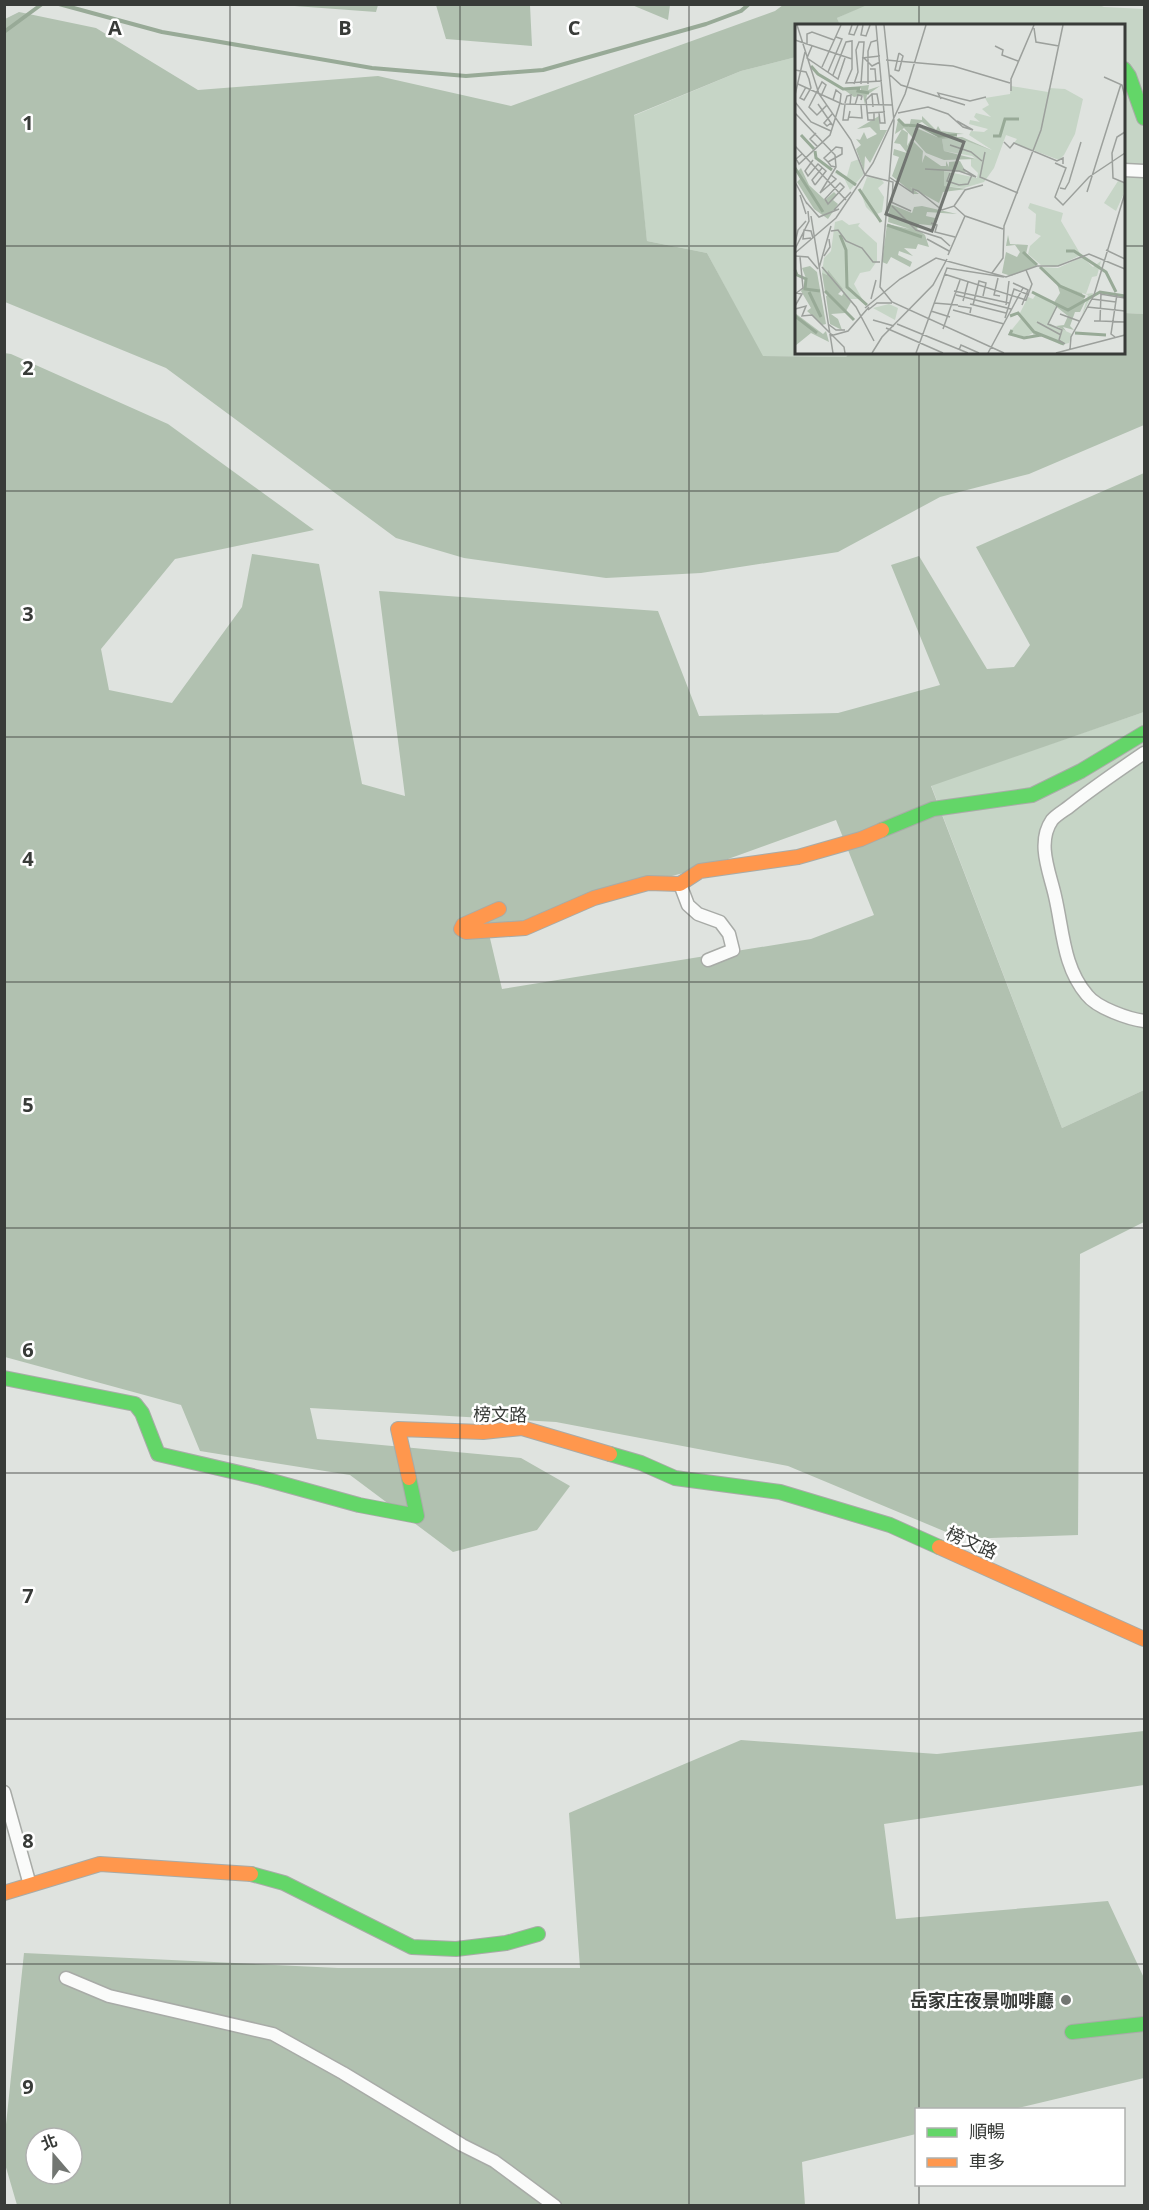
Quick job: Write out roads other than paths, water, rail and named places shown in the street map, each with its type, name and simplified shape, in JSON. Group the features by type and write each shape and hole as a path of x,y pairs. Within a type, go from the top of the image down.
{"street":[{"path":"1125,70 1144,118"},
{"path":"1125,170 1144,171"},
{"path":"499,909 463,925 461,929 466,932 525,928 594,898 648,883 680,884 700,871 798,857 861,839 933,809 1032,795 1081,771 1144,733"},
{"path":"1144,753 1052,820 1046,837 1045,861 1055,897 1067,959 1088,997 1112,1011 1133,1020 1144,1021"},
{"path":"680,884 687,905 698,914 720,922 729,934 733,950 708,960"},
{"name":"榜文路","path":"4,1378 135,1404 142,1413 158,1454 261,1478 359,1505 417,1516 398,1429 483,1432 522,1428 641,1464 675,1478 780,1492 890,1525 1144,1639"},
{"path":"4,1792 30,1885"},
{"path":"4,1893 100,1864 254,1874 284,1883 412,1947 466,1948 506,1943 538,1934"},
{"path":"66,1978 109,1996 273,2034 343,2073 462,2145 494,2161 555,2205"},
{"path":"1072,2032 1144,2024"}],"waterway":[{"path":"4,32 42,4"},
{"path":"59,4 162,32 372,68 466,76 543,70 706,24 741,11 749,4"}],"place":[{"name":"岳家庄夜景咖啡廳","path":"1066,2000"}]}
